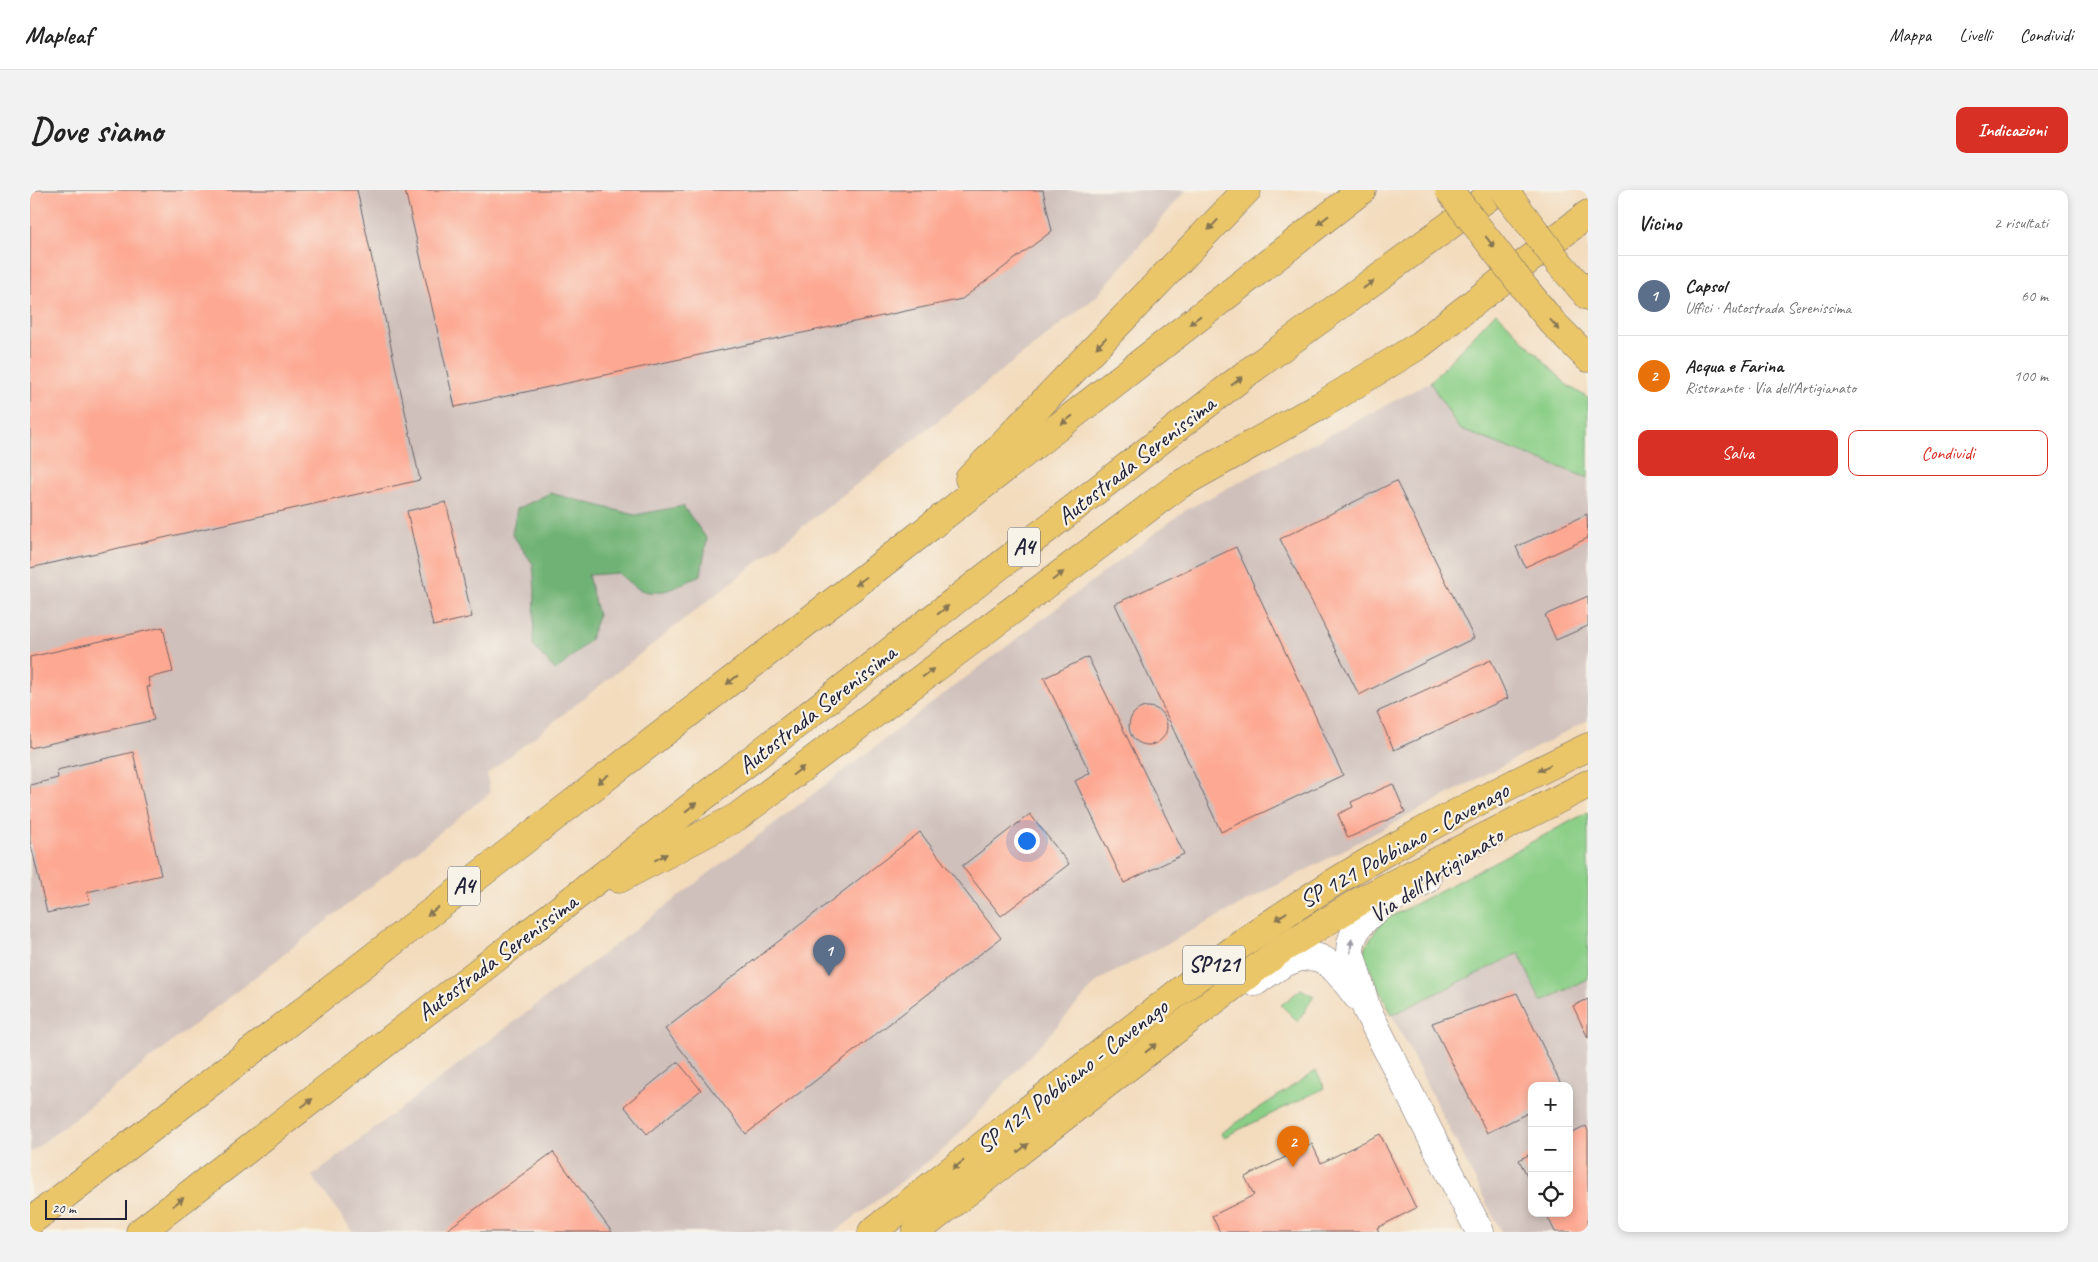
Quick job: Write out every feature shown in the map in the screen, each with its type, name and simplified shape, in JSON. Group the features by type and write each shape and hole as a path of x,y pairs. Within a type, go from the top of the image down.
{"main road":[{"path":"899,551 1247,190"},
{"name":"A4","path":"30,1222 899,551 1362,190"},
{"path":"1449,190 1552,322 1588,358"},
{"name":"Autostrada Serenissima","path":"140,1232 556,912 1247,374 1498,190"},
{"path":"1504,190 1560,264 1588,296"},
{"path":"556,912 737,817 1179,485 1320,406 1418,346 1588,214"},
{"name":"SP 121 Pobbiano - Cavenago","path":"872,1232 1217,962 1275,920 1340,878 1434,824 1588,747"},
{"name":"SP 121 Pobbiano - Cavenago","path":"916,1232 1282,949 1328,919 1424,867 1588,784"}],"street":[{"name":"Via dell'Artigianato","path":"1367,1010 1350,952 1350,942 1364,921 1378,909 1538,809"},
{"name":"Via dell'Artigianato","path":"1191,1018 1226,1000 1278,967 1309,957 1320,958 1339,973 1367,1010 1480,1232"}],"shaded area":[{"path":"30,190 1186,190 1097,296 487,774 490,793 30,1153"},
{"path":"1430,382 1459,429 1588,478 1588,720 1099,980 947,1147 835,1232 353,1232 312,1176 1184,511"},
{"path":"1519,953 1542,1002 1588,979 1588,1232 1501,1232 1392,1015"}],"green space":[{"path":"1496,312 1567,385 1588,398 1588,478 1459,429 1430,382"},
{"path":"550,493 635,515 683,506 707,539 701,575 661,592 645,591 634,586 618,573 588,575 598,616 590,640 556,671 533,646 535,591 533,564 512,534 517,509"},
{"path":"1588,812 1588,979 1541,1002 1519,953 1392,1015 1362,953 1381,922"},
{"path":"1301,989 1314,996 1298,1022 1281,1005"},
{"path":"1316,1071 1325,1088 1224,1137 1221,1133"}],"building":[{"path":"30,190 357,190 420,480 30,568"},
{"path":"405,190 1043,190 1052,231 962,299 455,407"},
{"path":"1396,481 1474,638 1359,695 1280,539"},
{"path":"446,502 472,617 433,626 407,511"},
{"path":"1587,514 1588,538 1525,567 1516,547"},
{"path":"1236,547 1343,775 1221,832 1115,604"},
{"path":"1588,596 1588,626 1556,640 1545,615"},
{"path":"163,627 173,672 148,678 150,687 147,687 154,720 30,748 30,657"},
{"path":"1088,657 1184,854 1124,883 1075,781 1090,773 1044,678"},
{"path":"1491,660 1508,698 1394,750 1377,712"},
{"path":"1148,707 1161,713 1167,726 1161,739 1148,745 1135,739 1129,726 1135,713"},
{"path":"133,752 161,875 87,892 90,903 47,913 30,841 30,785 58,778 57,770"},
{"path":"1393,784 1405,812 1348,838 1338,814 1353,807 1351,802"},
{"path":"1030,814 1069,864 1001,916 962,866"},
{"path":"920,832 1001,938 746,1134 665,1029"},
{"path":"1517,993 1560,1082 1528,1082 1528,1113 1487,1133 1432,1023"},
{"path":"1588,999 1588,1038 1573,1006"},
{"path":"678,1062 701,1090 647,1134 624,1106"},
{"path":"1586,1126 1588,1131 1588,1232 1555,1232 1548,1217 1573,1217 1573,1133"},
{"path":"1380,1134 1416,1208 1377,1228 1379,1232 1220,1232 1212,1216 1254,1195 1245,1177 1312,1144 1321,1163"},
{"path":"553,1152 612,1232 444,1232"},
{"path":"1528,1155 1528,1177 1519,1160"}],"place":[{"name":"Capsol","path":"829,976"},
{"name":"Acqua e Farina","path":"1293,1167"}]}
